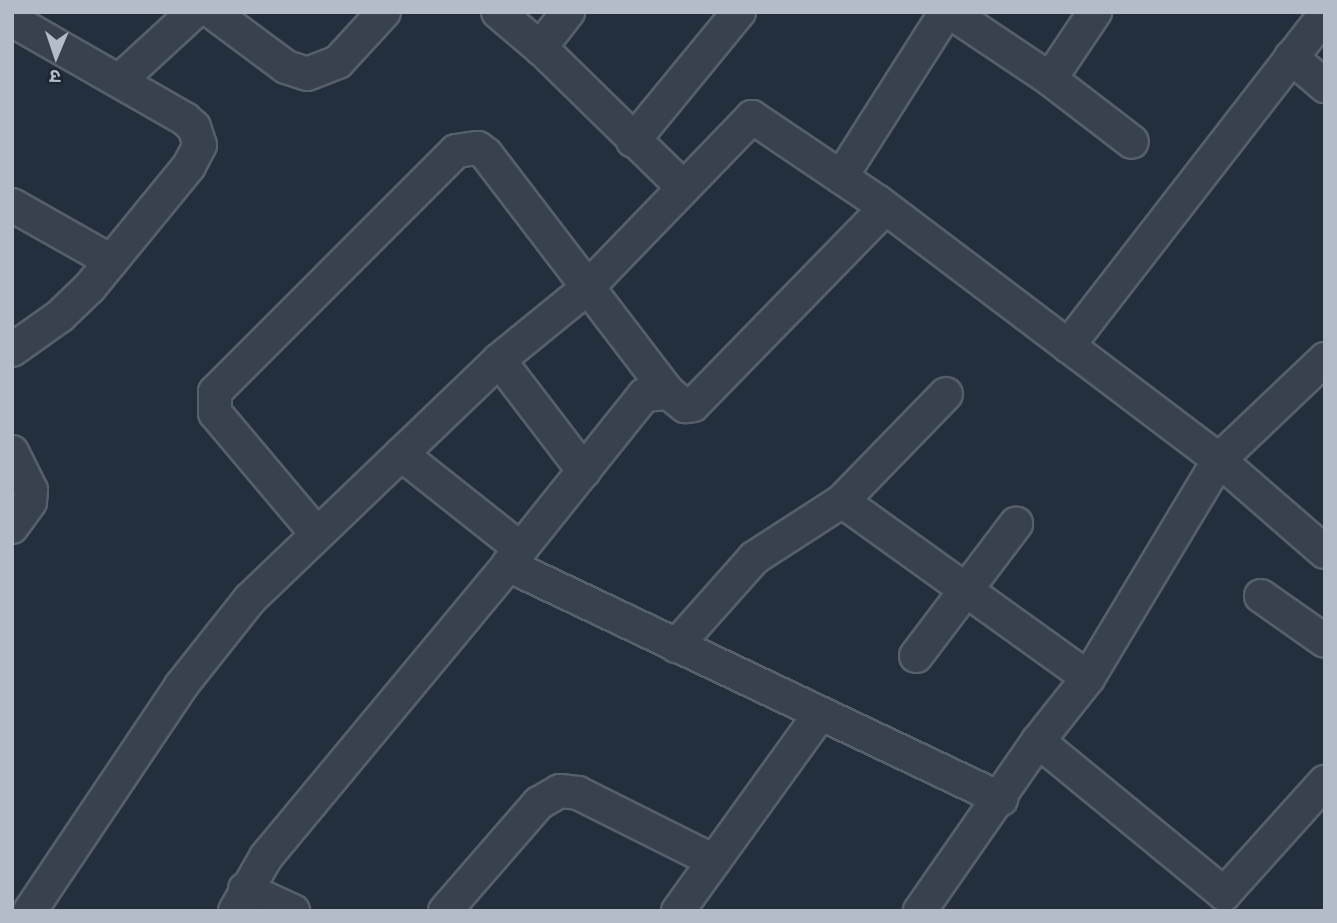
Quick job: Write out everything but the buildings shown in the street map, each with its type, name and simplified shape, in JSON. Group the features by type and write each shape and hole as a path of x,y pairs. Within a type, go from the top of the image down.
{"street":[{"path":"120,80 194,12"},
{"path":"212,12 286,67 307,74 338,62 384,12"},
{"path":"498,12 540,48 683,187"},
{"path":"540,48 568,12"},
{"path":"634,141 739,12"},
{"path":"841,177 948,12 1050,79 1132,142"},
{"path":"1050,79 1095,12"},
{"path":"1068,346 1325,15"},
{"path":"12,20 185,119 194,127 200,145 189,166 111,261 60,316 12,350"},
{"path":"1291,57 1325,86"},
{"path":"30,911 214,640 250,598 499,360 586,289 752,117 885,208 1219,460 1325,552"},
{"path":"317,534 215,414 215,392 446,159 468,147 486,154 586,289 669,393 685,406 700,400 885,208"},
{"path":"12,205 111,261"},
{"path":"930,907 1038,741 1088,678 1219,460 1325,359"},
{"path":"499,360 584,471"},
{"path":"293,911 240,900 266,857 515,557 644,395 669,393"},
{"path":"676,646 754,558 842,501 946,394"},
{"path":"12,452 32,490 30,502 12,527"},
{"path":"401,454 515,557 676,646 1001,799"},
{"path":"842,501 1088,678"},
{"path":"916,656 1016,524"},
{"path":"1261,596 1325,641"},
{"path":"678,911 820,714"},
{"path":"1038,741 1228,902 1325,782"},
{"path":"445,911 539,803 560,791 578,793 714,861"}]}
